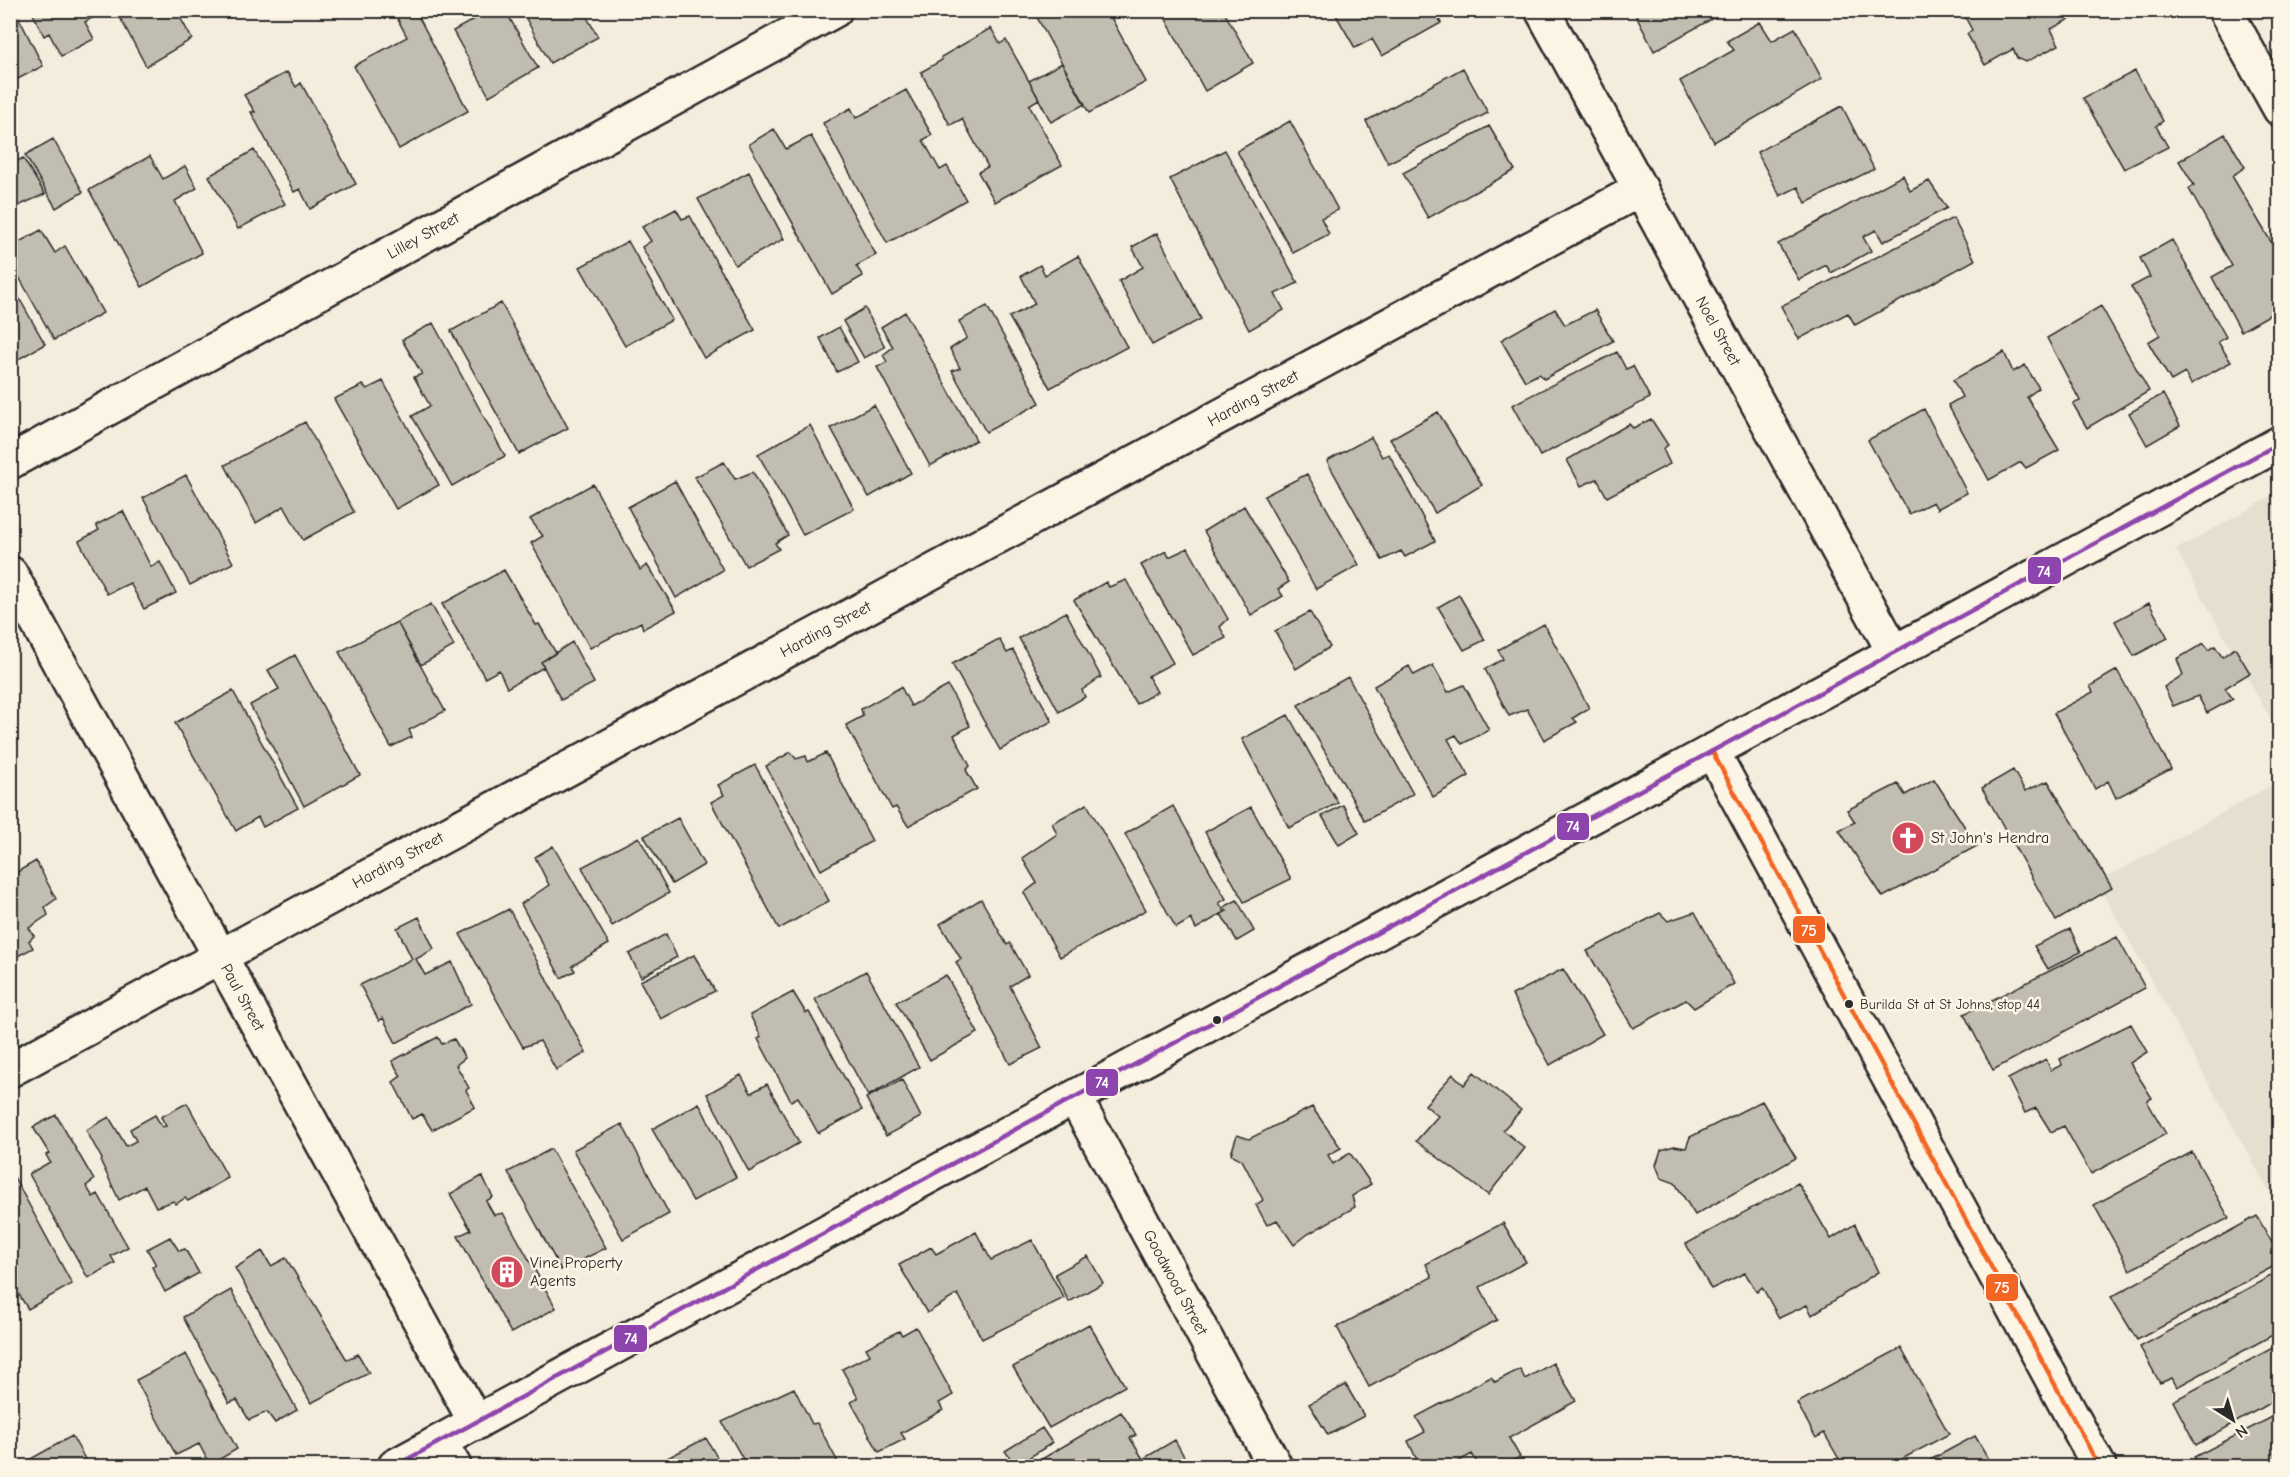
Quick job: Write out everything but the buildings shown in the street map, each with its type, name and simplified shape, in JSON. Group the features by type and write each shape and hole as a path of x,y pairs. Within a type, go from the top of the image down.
{"street":[{"name":"Lilley Street","path":"10,462 835,10"},
{"name":"Noel Street","path":"1542,10 1894,652"},
{"path":"2225,10 2280,109"},
{"name":"Harding Street","path":"10,1070 1641,189"},
{"path":"395,1467 447,1454 476,1423 2280,443"},
{"name":"Paul Street","path":"10,573 476,1423"},
{"path":"1712,751 2099,1467"},
{"name":"Goodwood Street","path":"1075,1098 1275,1467"}],"shaded area":[{"path":"2279,492 2279,734 2176,550"},
{"path":"2279,781 2279,1209 2097,883"}],"transit line":[{"name":"74","path":"395,1466 2280,443"},
{"name":"75","path":"1712,751 2099,1466"}],"place":[{"name":"St John's Hendra","path":"1908,838"},
{"name":"Burilda St at St Johns, stop 44","path":"1849,1004"},
{"name":"Vine Property Agents","path":"507,1272"}]}
